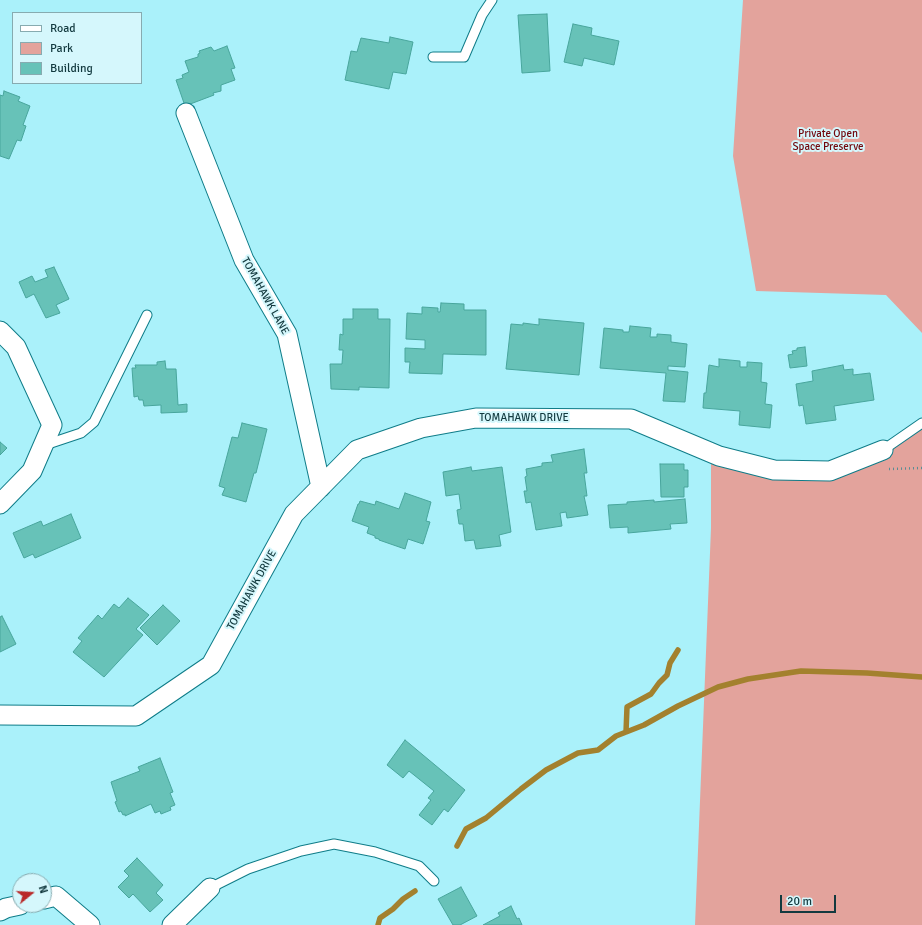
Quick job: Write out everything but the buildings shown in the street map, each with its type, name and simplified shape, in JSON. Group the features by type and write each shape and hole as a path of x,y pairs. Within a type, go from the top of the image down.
{"street":[{"name":"TOMAHAWK LANE","path":"186,113 244,260 287,334 321,487"},
{"path":"0,331 16,347 52,425 32,470 0,504"},
{"name":"TOMAHAWK DRIVE","path":"0,715 136,716 211,665 294,514 357,450 421,428 476,418 631,419 719,456 774,470 830,471 883,450"},
{"path":"172,925 210,888"},
{"path":"52,897 56,896 90,925"},
{"path":"0,911 12,907"}],"lane":[{"path":"433,57 464,57 482,15 492,0"},
{"path":"43,445 80,433 94,422 147,315"},
{"path":"883,450 922,423"},
{"path":"210,888 248,869 301,851 334,844 375,852 419,866 434,881"}],"green space":[{"name":"Private Open Space Preserve","path":"743,0 922,0 922,333 886,295 756,291 733,156"},
{"path":"922,423 922,925 695,925 711,528 711,452 830,471 883,450"}],"waterway":[{"path":"626,732 627,707 651,694 667,675 670,663 678,650"},
{"path":"457,846 466,829 486,818 546,770 578,753 598,750 616,736 644,725 678,706 718,687 748,679 801,671 867,673 922,677"},
{"path":"378,925 380,918 415,891"}]}
